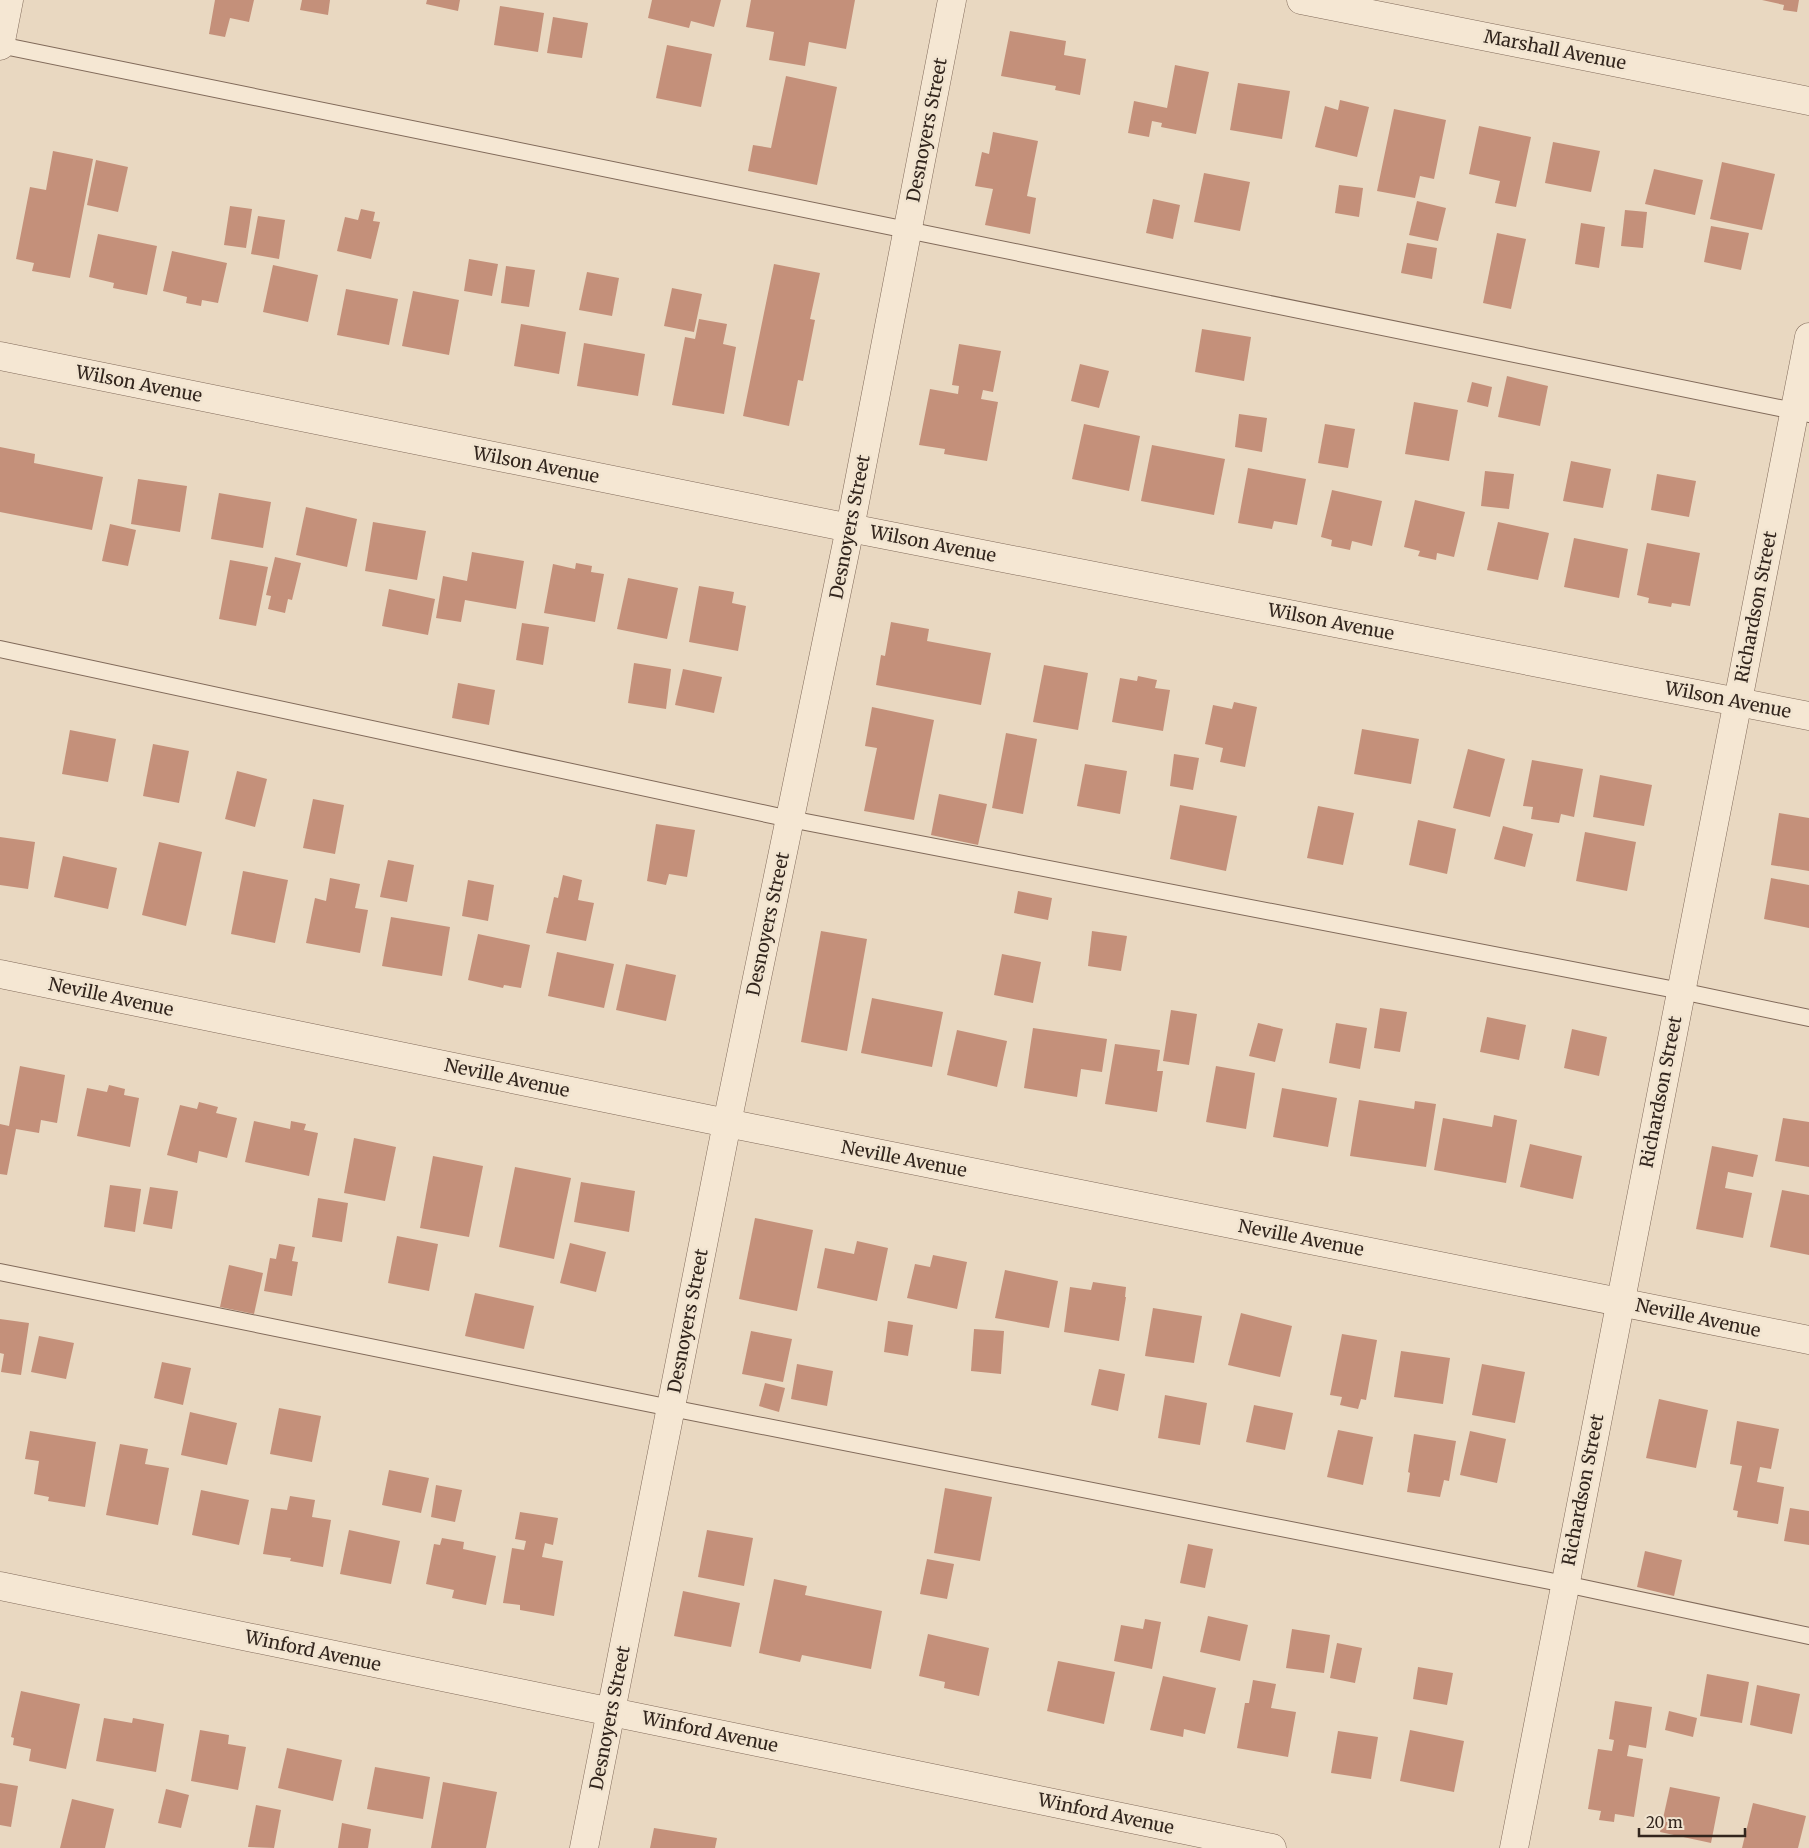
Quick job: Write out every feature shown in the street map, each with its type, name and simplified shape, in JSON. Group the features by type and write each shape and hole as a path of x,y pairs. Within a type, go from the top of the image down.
{"street":[{"path":"0,45 9,0"},
{"name":"Desnoyers Street","path":"584,1848 728,1124 850,528 952,0"},
{"name":"Marshall Avenue","path":"1301,0 1809,101"},
{"name":"Richardson Street","path":"1514,1848 1738,702 1802,412 1809,337"},
{"name":"Wilson Avenue","path":"0,356 850,528 1809,716"},
{"name":"Neville Avenue","path":"0,974 728,1124 1809,1340"},
{"name":"Winford Avenue","path":"0,1586 1272,1848"}],"lane":[{"path":"0,45 1802,412"},
{"path":"0,649 790,819 1681,991 1809,1018"},
{"path":"0,1272 671,1408 1565,1584 1809,1636"}],"building":[{"path":"215,0 254,0 249,22 230,18 225,37 209,34"},
{"path":"302,0 330,0 328,15 300,10"},
{"path":"427,0 460,0 458,11 426,4"},
{"path":"652,0 721,0 714,27 691,21 689,28 648,18"},
{"path":"751,0 855,0 846,49 809,42 805,66 769,60 774,32 746,27"},
{"path":"1762,0 1799,0 1797,12 1783,10 1784,5"},
{"path":"500,6 544,13 538,52 494,45"},
{"path":"553,17 588,23 582,58 547,53"},
{"path":"1010,31 1066,41 1064,55 1086,59 1080,95 1055,90 1056,86 1001,76"},
{"path":"667,45 712,54 701,107 656,98"},
{"path":"1175,65 1209,72 1196,134 1161,127 1162,123 1152,121 1149,137 1128,133 1134,101 1167,108"},
{"path":"786,76 837,87 817,185 748,171 753,145 771,148"},
{"path":"1238,83 1290,91 1282,139 1230,130"},
{"path":"1340,100 1369,107 1357,157 1315,147 1325,106 1338,110"},
{"path":"1394,109 1446,120 1434,179 1420,176 1415,198 1377,191"},
{"path":"1479,126 1531,137 1516,207 1495,203 1500,181 1469,174"},
{"path":"993,132 1038,141 1027,196 1036,198 1030,234 985,225 993,189 975,186 982,152 989,154"},
{"path":"1553,142 1600,151 1591,192 1545,183"},
{"path":"53,151 93,159 70,278 32,271 34,263 16,259 30,187 46,190"},
{"path":"96,160 128,167 118,212 87,205"},
{"path":"1722,162 1775,174 1762,230 1710,219"},
{"path":"1654,169 1703,180 1695,215 1645,204"},
{"path":"1204,173 1250,182 1240,231 1194,222"},
{"path":"1339,185 1363,188 1359,217 1335,213"},
{"path":"1153,199 1180,205 1173,239 1146,233"},
{"path":"1417,201 1446,208 1438,241 1409,235"},
{"path":"230,206 252,209 246,248 224,245"},
{"path":"361,209 375,212 373,221 380,222 371,259 337,251 345,217 358,220"},
{"path":"1625,210 1647,212 1643,248 1621,246"},
{"path":"258,216 285,220 279,259 251,254"},
{"path":"1581,223 1605,227 1599,268 1575,264"},
{"path":"1711,226 1749,233 1741,270 1704,262"},
{"path":"1497,233 1526,239 1511,309 1483,303"},
{"path":"98,234 157,246 147,295 113,288 114,283 89,277"},
{"path":"1407,243 1437,248 1432,279 1401,273"},
{"path":"172,251 227,263 218,303 202,300 201,306 186,303 187,297 163,291"},
{"path":"469,259 498,264 492,296 464,291"},
{"path":"774,264 820,273 810,319 815,320 803,381 798,380 789,426 743,416"},
{"path":"273,265 318,275 308,322 263,312"},
{"path":"506,266 535,270 529,307 501,303"},
{"path":"587,272 619,278 612,316 579,310"},
{"path":"672,288 702,294 694,332 664,326"},
{"path":"346,289 398,299 389,345 337,335"},
{"path":"413,291 459,300 449,355 402,346"},
{"path":"699,319 727,324 723,344 736,347 724,414 672,405 685,337 695,339"},
{"path":"521,324 566,332 559,374 514,366"},
{"path":"1202,329 1251,337 1244,381 1195,372"},
{"path":"584,343 645,354 638,396 577,386"},
{"path":"959,344 1001,351 993,392 983,390 981,399 998,402 987,461 944,454 945,449 919,445 930,389 958,394 959,386 952,385"},
{"path":"1080,364 1109,371 1099,408 1071,401"},
{"path":"1507,376 1548,386 1540,426 1498,417"},
{"path":"1472,382 1492,387 1488,407 1467,402"},
{"path":"1414,402 1458,410 1449,461 1405,454"},
{"path":"1239,414 1267,418 1262,452 1235,447"},
{"path":"1084,424 1140,436 1129,491 1072,479"},
{"path":"1325,424 1355,429 1348,468 1318,463"},
{"path":"1152,445 1225,459 1214,515 1141,501"},
{"path":"0,447 35,454 34,463 103,477 92,530 0,512"},
{"path":"1571,461 1611,469 1603,508 1563,501"},
{"path":"1248,468 1306,479 1297,525 1274,521 1272,529 1238,523"},
{"path":"1485,471 1514,474 1509,509 1481,506"},
{"path":"1657,474 1696,481 1689,517 1651,510"},
{"path":"138,479 187,486 180,532 131,524"},
{"path":"1332,490 1382,501 1372,546 1352,541 1350,550 1331,546 1332,540 1321,537"},
{"path":"219,493 271,502 263,548 211,539"},
{"path":"1415,500 1465,512 1454,557 1437,553 1436,560 1418,556 1420,551 1404,547"},
{"path":"306,507 357,519 347,567 296,555"},
{"path":"373,522 426,531 417,580 365,571"},
{"path":"1498,522 1549,533 1538,580 1487,570"},
{"path":"110,524 136,530 128,566 102,561"},
{"path":"1574,538 1628,549 1619,598 1564,587"},
{"path":"1647,543 1700,553 1690,606 1672,603 1671,607 1648,603 1649,598 1637,595"},
{"path":"472,552 524,561 516,609 465,600 461,622 436,618 443,576 467,581"},
{"path":"275,557 301,563 292,600 288,599 285,613 268,609 271,596 266,595"},
{"path":"230,560 268,567 256,626 219,619"},
{"path":"576,563 592,566 591,572 604,574 595,622 544,613 553,564 575,569"},
{"path":"628,578 678,588 667,639 617,629"},
{"path":"699,586 734,592 732,603 746,606 738,651 689,642"},
{"path":"389,589 435,599 428,635 382,626"},
{"path":"891,622 929,629 927,641 991,653 981,705 876,685 881,655 885,656"},
{"path":"522,623 549,627 543,665 516,660"},
{"path":"634,663 671,669 666,709 628,703"},
{"path":"1044,665 1088,673 1078,730 1033,722"},
{"path":"683,669 722,677 714,713 675,705"},
{"path":"1138,676 1157,680 1155,688 1170,690 1163,731 1112,722 1120,678 1137,681"},
{"path":"458,683 495,690 489,725 452,718"},
{"path":"1234,702 1257,707 1245,767 1220,762 1223,748 1205,744 1213,705 1232,709"},
{"path":"872,707 934,720 914,820 864,811 877,748 865,746"},
{"path":"1362,729 1419,739 1411,784 1354,774"},
{"path":"70,730 116,739 108,782 62,774"},
{"path":"1006,733 1037,739 1023,814 992,808"},
{"path":"153,744 189,751 179,803 143,796"},
{"path":"1468,749 1505,759 1490,817 1453,808"},
{"path":"1174,754 1199,758 1193,790 1170,786"},
{"path":"1532,760 1583,769 1574,817 1561,814 1559,823 1531,819 1533,807 1523,806"},
{"path":"1085,764 1127,771 1120,814 1077,806"},
{"path":"237,771 267,779 255,827 225,819"},
{"path":"1600,775 1652,785 1644,826 1593,817"},
{"path":"939,794 987,804 978,845 931,835"},
{"path":"313,799 344,805 335,854 303,848"},
{"path":"1180,805 1237,816 1226,871 1170,859"},
{"path":"1318,806 1354,813 1343,865 1307,858"},
{"path":"1779,813 1809,818 1809,871 1771,865"},
{"path":"1418,820 1456,829 1447,874 1409,865"},
{"path":"656,824 695,830 687,877 669,874 666,885 647,881"},
{"path":"1503,826 1533,834 1525,867 1494,859"},
{"path":"1585,832 1636,842 1627,891 1576,881"},
{"path":"0,837 35,842 28,889 0,885"},
{"path":"159,842 202,852 186,926 142,915"},
{"path":"63,856 117,868 108,909 54,897"},
{"path":"388,860 414,865 407,902 380,897"},
{"path":"243,871 288,880 275,943 231,934"},
{"path":"563,875 582,880 578,900 594,903 586,941 546,933 554,897 558,898"},
{"path":"330,878 360,884 355,908 368,910 360,953 306,943 315,898 326,901"},
{"path":"1771,878 1809,885 1809,928 1764,919"},
{"path":"468,880 494,885 488,921 462,916"},
{"path":"1018,891 1052,898 1048,920 1014,913"},
{"path":"391,917 450,927 442,976 382,966"},
{"path":"821,931 867,939 847,1051 801,1042"},
{"path":"1092,931 1127,936 1121,971 1088,966"},
{"path":"478,934 530,945 521,988 504,985 503,988 468,980"},
{"path":"557,952 614,964 604,1008 548,996"},
{"path":"1002,954 1041,962 1033,1003 994,995"},
{"path":"626,964 676,975 666,1021 616,1010"},
{"path":"872,998 943,1012 932,1067 861,1053"},
{"path":"1380,1008 1407,1012 1400,1052 1374,1048"},
{"path":"1171,1010 1197,1014 1189,1065 1163,1061"},
{"path":"1487,1017 1526,1025 1519,1060 1480,1052"},
{"path":"1258,1023 1283,1029 1275,1062 1249,1056"},
{"path":"1336,1023 1367,1028 1360,1069 1329,1063"},
{"path":"1033,1028 1107,1039 1102,1072 1081,1069 1077,1097 1024,1088"},
{"path":"1572,1029 1607,1037 1599,1076 1564,1068"},
{"path":"957,1030 1007,1041 997,1087 947,1075"},
{"path":"1115,1044 1160,1050 1157,1071 1163,1071 1157,1112 1105,1104"},
{"path":"20,1066 65,1075 57,1123 41,1120 39,1133 16,1129 7,1175 0,1174 0,1124 9,1126"},
{"path":"1216,1066 1255,1073 1246,1129 1206,1122"},
{"path":"109,1085 125,1089 124,1095 139,1098 130,1147 77,1136 87,1088 107,1092"},
{"path":"1282,1088 1337,1098 1328,1147 1273,1137"},
{"path":"1359,1100 1414,1109 1415,1101 1436,1104 1426,1167 1350,1156"},
{"path":"199,1102 218,1107 216,1113 237,1118 227,1158 199,1151 197,1163 167,1155 180,1105 197,1109"},
{"path":"1494,1115 1517,1120 1506,1183 1434,1170 1443,1118 1492,1127"},
{"path":"1783,1118 1809,1122 1809,1167 1775,1161"},
{"path":"254,1121 290,1129 291,1121 306,1124 304,1130 318,1133 309,1176 245,1162"},
{"path":"354,1138 396,1147 385,1201 344,1193"},
{"path":"1530,1144 1582,1156 1573,1199 1520,1187"},
{"path":"1712,1146 1758,1155 1753,1177 1728,1172 1725,1188 1752,1193 1743,1238 1696,1229"},
{"path":"433,1156 483,1166 469,1237 420,1228"},
{"path":"515,1167 571,1178 554,1259 499,1247"},
{"path":"581,1182 635,1191 629,1232 574,1222"},
{"path":"110,1185 141,1189 135,1232 104,1227"},
{"path":"150,1187 178,1191 172,1229 143,1224"},
{"path":"1782,1190 1809,1195 1809,1255 1770,1247"},
{"path":"318,1198 348,1203 342,1242 312,1237"},
{"path":"755,1218 813,1230 797,1311 739,1299"},
{"path":"397,1236 438,1244 429,1291 388,1283"},
{"path":"857,1241 888,1248 877,1301 817,1288 825,1248 854,1254"},
{"path":"570,1243 606,1252 596,1292 560,1283"},
{"path":"279,1244 295,1247 292,1261 298,1262 292,1296 264,1291 270,1258 276,1259"},
{"path":"933,1255 967,1262 957,1309 907,1298 915,1264 930,1267"},
{"path":"229,1265 263,1273 254,1314 220,1307"},
{"path":"1005,1270 1058,1281 1049,1328 995,1318"},
{"path":"1093,1282 1126,1287 1119,1341 1064,1332 1070,1287 1091,1290"},
{"path":"475,1293 534,1306 524,1349 465,1336"},
{"path":"1153,1308 1202,1316 1194,1363 1145,1356"},
{"path":"1241,1313 1292,1326 1280,1377 1228,1365"},
{"path":"0,1319 29,1323 21,1375 1,1372 4,1354 0,1353"},
{"path":"888,1321 913,1325 908,1356 884,1352"},
{"path":"974,1329 1004,1331 1001,1374 971,1371"},
{"path":"751,1331 792,1339 783,1382 742,1374"},
{"path":"1342,1334 1377,1340 1366,1400 1361,1399 1358,1409 1340,1405 1342,1397 1330,1395"},
{"path":"39,1336 74,1343 66,1379 31,1372"},
{"path":"1401,1351 1450,1358 1443,1404 1394,1397"},
{"path":"162,1362 191,1368 183,1405 154,1398"},
{"path":"797,1364 833,1371 827,1406 791,1399"},
{"path":"1482,1364 1525,1372 1515,1423 1472,1415"},
{"path":"1099,1369 1125,1374 1118,1411 1091,1405"},
{"path":"765,1383 785,1388 779,1412 759,1406"},
{"path":"1165,1395 1207,1403 1200,1445 1158,1438"},
{"path":"1659,1399 1708,1410 1696,1468 1646,1458"},
{"path":"1254,1405 1293,1413 1285,1450 1246,1442"},
{"path":"279,1408 321,1416 312,1462 270,1454"},
{"path":"190,1412 237,1423 227,1465 181,1455"},
{"path":"1737,1421 1779,1429 1771,1469 1760,1467 1757,1482 1784,1487 1778,1524 1737,1517 1738,1511 1733,1510 1742,1466 1730,1464"},
{"path":"1338,1430 1373,1437 1363,1485 1327,1477"},
{"path":"30,1431 96,1442 85,1507 48,1501 49,1497 34,1494 39,1461 25,1459"},
{"path":"1470,1431 1506,1439 1497,1483 1460,1475"},
{"path":"1414,1434 1456,1441 1449,1481 1444,1480 1440,1497 1407,1492"},
{"path":"120,1444 148,1449 145,1464 169,1468 158,1525 106,1515"},
{"path":"389,1470 429,1478 421,1513 382,1505"},
{"path":"436,1485 462,1490 455,1522 431,1517"},
{"path":"945,1488 992,1497 980,1561 934,1553"},
{"path":"201,1490 249,1500 239,1545 192,1535"},
{"path":"290,1496 315,1500 312,1517 331,1520 323,1567 290,1561 291,1558 263,1554 271,1508 287,1510"},
{"path":"1790,1508 1809,1511 1809,1545 1784,1541"},
{"path":"520,1512 558,1518 553,1545 545,1543 542,1557 563,1561 554,1616 520,1610 520,1605 503,1603 512,1548 524,1550 526,1541 515,1539"},
{"path":"349,1530 400,1541 391,1584 340,1574"},
{"path":"707,1530 753,1538 744,1586 698,1577"},
{"path":"442,1538 464,1542 463,1549 496,1556 486,1605 452,1598 454,1590 426,1584 434,1544 440,1545"},
{"path":"1188,1544 1213,1549 1205,1588 1180,1583"},
{"path":"1645,1551 1682,1560 1674,1596 1637,1587"},
{"path":"927,1559 954,1564 947,1599 920,1594"},
{"path":"774,1579 807,1586 805,1595 882,1611 871,1669 802,1655 800,1662 759,1653"},
{"path":"683,1591 740,1603 731,1647 674,1636"},
{"path":"1208,1616 1248,1625 1240,1661 1200,1652"},
{"path":"1145,1619 1161,1622 1152,1669 1114,1661 1121,1625 1143,1629"},
{"path":"1292,1629 1330,1635 1324,1673 1286,1668"},
{"path":"928,1634 989,1648 979,1696 944,1688 945,1682 919,1676"},
{"path":"1337,1643 1362,1648 1355,1683 1330,1678"},
{"path":"1058,1661 1115,1672 1104,1724 1047,1711"},
{"path":"1418,1667 1453,1673 1447,1705 1413,1699"},
{"path":"1707,1674 1749,1682 1742,1723 1700,1716"},
{"path":"1163,1676 1216,1688 1205,1734 1184,1729 1183,1737 1150,1730"},
{"path":"1253,1680 1276,1684 1271,1708 1296,1712 1288,1757 1237,1748 1245,1703 1249,1703"},
{"path":"1757,1685 1800,1694 1792,1734 1750,1725"},
{"path":"21,1691 80,1704 66,1769 29,1761 31,1749 13,1745 14,1738 11,1737"},
{"path":"1615,1701 1652,1707 1646,1748 1629,1745 1627,1756 1643,1759 1634,1817 1615,1814 1614,1822 1599,1820 1601,1811 1588,1809 1598,1749 1612,1751 1614,1740 1609,1739"},
{"path":"1669,1711 1697,1718 1693,1737 1665,1730"},
{"path":"104,1718 132,1723 133,1718 164,1724 156,1772 96,1761"},
{"path":"200,1730 229,1735 228,1744 246,1747 238,1790 191,1781"},
{"path":"1410,1730 1464,1741 1454,1792 1400,1781"},
{"path":"1338,1731 1378,1737 1371,1779 1331,1773"},
{"path":"287,1748 342,1760 333,1801 278,1788"},
{"path":"375,1767 430,1777 423,1819 367,1809"},
{"path":"443,1782 497,1792 486,1848 431,1848"},
{"path":"0,1783 18,1786 11,1827 0,1825"},
{"path":"1670,1787 1720,1797 1711,1843 1660,1832"},
{"path":"166,1789 189,1795 181,1828 158,1823"},
{"path":"72,1799 114,1809 105,1848 60,1848"},
{"path":"1753,1803 1806,1816 1798,1848 1742,1848"},
{"path":"256,1805 281,1810 274,1848 248,1847"},
{"path":"342,1823 371,1829 368,1848 338,1848"},
{"path":"654,1828 717,1838 715,1848 650,1848"}]}
